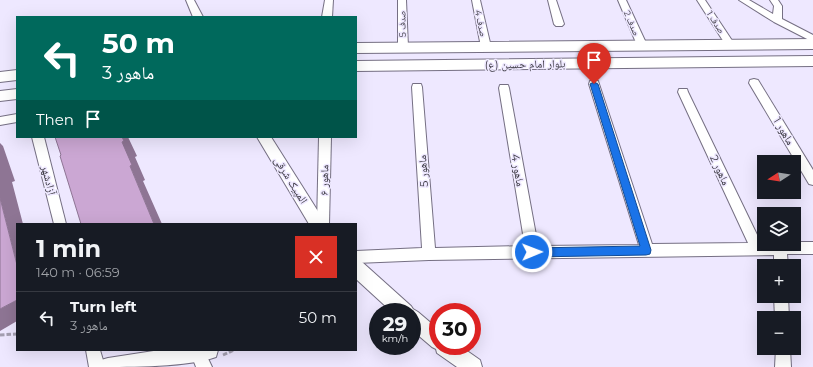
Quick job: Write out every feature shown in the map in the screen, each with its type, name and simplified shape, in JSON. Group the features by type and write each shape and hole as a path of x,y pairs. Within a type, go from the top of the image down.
{"main road":[{"name":"بلوار امام حسین (ع)","path":"357,48 813,44"},
{"name":"بلوار امام حسین (ع)","path":"357,66 813,61"},
{"path":"0,77 16,74"},
{"path":"0,96 16,94"}],"street":[{"path":"190,0 198,16"},
{"path":"327,16 329,0"},
{"name":"صدف 5","path":"402,0 403,47"},
{"name":"صدف 4","path":"476,0 486,47"},
{"path":"552,0 559,24"},
{"name":"صدف 2","path":"622,0 642,46"},
{"name":"صدف 1","path":"702,0 730,45"},
{"path":"743,0 813,39"},
{"path":"774,0 778,6 777,20"},
{"name":"ماهور 1","path":"754,83 813,180"},
{"path":"594,84 646,250"},
{"name":"ماهور 5","path":"416,87 429,254"},
{"name":"ماهور 4","path":"504,88 532,252"},
{"name":"ماهور 2","path":"683,92 757,248"},
{"path":"0,121 16,118"},
{"name":"آزادشهر","path":"38,138 60,223"},
{"name":"المپیک شرقی","path":"265,138 317,223"},
{"name":"ماهور ۶","path":"323,223 325,138"},
{"path":"357,257 429,254 757,248"},
{"path":"801,248 813,248"},
{"path":"357,269 396,303"},
{"path":"421,326 429,333"},
{"path":"92,351 97,367"},
{"path":"456,355 473,367"},
{"path":"783,355 783,367"},
{"path":"108,367 204,357"}],"path":[{"path":"0,336 16,334"}],"building":[{"path":"55,138 122,138 124,141 122,142 132,165 130,166 154,223 81,223 60,156 61,155"},
{"path":"0,198 16,261 16,301 0,309"}],"route":[{"path":"532,252 646,250 594,84"}]}
